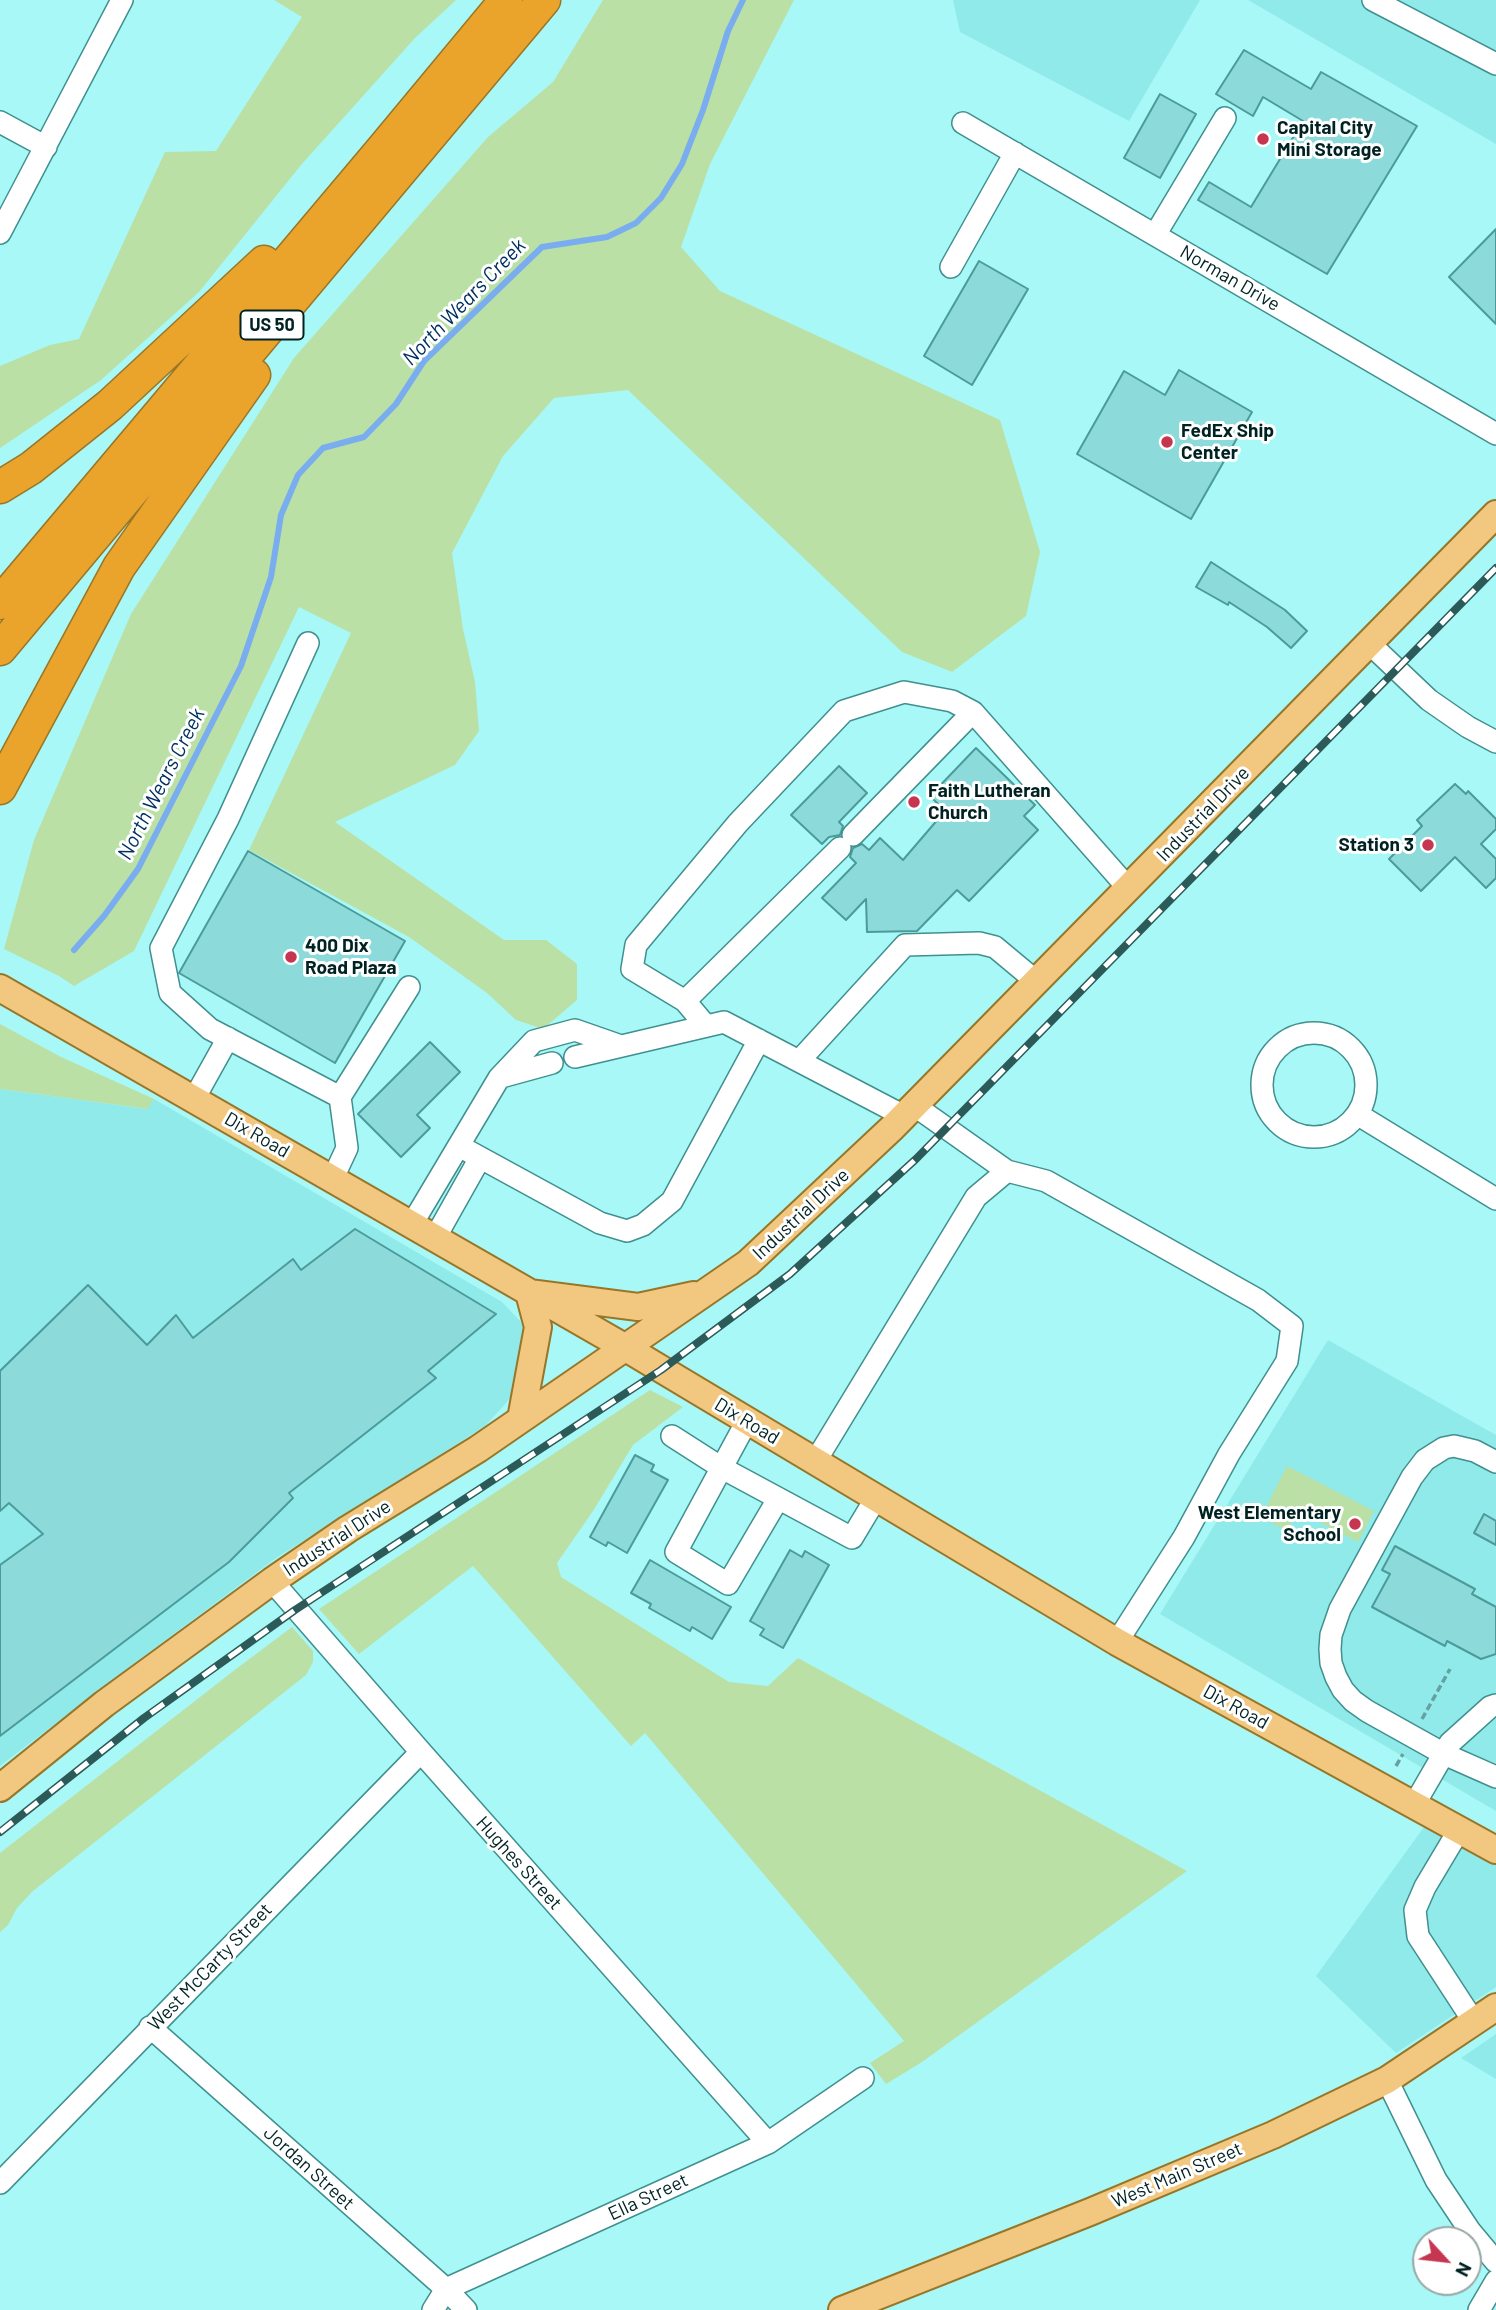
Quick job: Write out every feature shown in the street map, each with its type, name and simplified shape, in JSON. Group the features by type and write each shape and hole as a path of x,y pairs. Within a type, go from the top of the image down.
{"highway":[{"name":"US 50","path":"0,603 506,0"},
{"name":"US 50","path":"0,649 544,0"},
{"path":"0,487 31,468 110,405 384,147"},
{"path":"0,788 119,567 374,202"}],"main road":[{"name":"Industrial Drive","path":"0,1787 104,1704 272,1581 348,1529 478,1449 748,1263 909,1111 1496,514"},
{"name":"Dix Road","path":"0,988 626,1348 1117,1642 1496,1850"},
{"path":"521,1419 538,1326 529,1293 638,1307 705,1293"},
{"name":"West Main Street","path":"842,2310 1090,2212 1260,2141 1387,2080 1485,2015"}],"street":[{"path":"0,233 122,0"},
{"path":"1373,0 1496,64"},
{"path":"1155,235 1225,118"},
{"path":"0,122 46,147"},
{"name":"Norman Drive","path":"963,123 1496,434"},
{"path":"951,267 1015,153"},
{"path":"308,643 228,819 161,948 170,993 210,1029 340,1097"},
{"path":"1370,643 1429,700 1496,743"},
{"path":"706,1026 685,1001 632,969 636,945 738,823 844,711 904,692 952,701 973,712 1129,889"},
{"path":"685,1001 973,712"},
{"path":"799,1061 905,945 979,943 995,947 1037,982"},
{"path":"332,1178 346,1148 340,1097 409,987"},
{"path":"575,1057 724,1022 799,1061 909,1111 1007,1171 1046,1181 1258,1300 1292,1326 1287,1362 1229,1454 1184,1537 1117,1642"},
{"path":"412,1224 499,1078 534,1041 575,1030 618,1045"},
{"path":"1311,1033 1342,1041 1354,1052 1366,1083 1357,1114 1346,1126 1324,1136 1300,1135 1285,1128 1273,1118 1265,1103 1262,1080 1270,1057 1288,1040 1311,1033"},
{"path":"194,1099 228,1038"},
{"path":"458,1146 600,1223 627,1231 643,1225 672,1200 759,1041"},
{"path":"499,1078 552,1063"},
{"path":"1357,1114 1496,1199"},
{"path":"435,1238 480,1158"},
{"path":"815,1462 976,1197 1007,1171"},
{"path":"747,1421 676,1552 728,1584 779,1499"},
{"path":"672,1436 722,1468 852,1538 876,1499"},
{"path":"1496,1462 1475,1451 1454,1446 1444,1448 1425,1460 1412,1478 1340,1609 1331,1635 1331,1663 1343,1690 1353,1701 1444,1754 1496,1777"},
{"name":"Hughes Street","path":"272,1581 768,2143"},
{"path":"1414,1805 1450,1743 1490,1707 1496,1705"},
{"name":"West McCarty Street","path":"0,2183 421,1752"},
{"path":"1459,1830 1425,1887 1415,1910 1418,1936 1485,2015"},
{"name":"Jordan Street","path":"150,2027 446,2289 466,2310"},
{"name":"Ella Street","path":"446,2289 768,2143 863,2078"},
{"path":"1387,2080 1437,2180 1470,2231 1496,2262"},
{"path":"1479,2310 1496,2281"},
{"path":"433,2310 446,2289"}],"shaded area":[{"path":"953,0 1200,0 1129,121 960,32"},
{"path":"1248,0 1496,0 1496,144"},
{"path":"0,1089 147,1109 154,1099 502,1302 520,1321 527,1338 519,1384 485,1426 276,1558 0,1766"},
{"name":"West Elementary School","path":"1328,1340 1496,1435 1496,1811 1160,1614"},
{"path":"1427,1823 1496,1862 1496,1987 1396,2053 1316,1976"},
{"path":"1496,2034 1496,2079 1461,2058"}],"green space":[{"path":"274,0 456,0 415,38 301,165 199,292 101,380 0,448 0,366 50,345 79,339 165,152 216,151 302,17"},
{"path":"603,0 794,0 710,164 681,247 720,291 1000,420 1040,552 1026,616 952,672 902,652 628,390 554,398 503,456 452,553 463,629 475,682 479,731 455,765 335,822 504,940 546,940 577,964 577,1000 543,1029 516,1020 487,993 409,937 249,850 351,633 299,607 134,951 74,986 4,949 34,840 131,614 294,358 488,137 553,82"},
{"path":"0,1024 61,1057 154,1099 148,1109 0,1089"},
{"path":"650,1390 683,1407 633,1445 593,1511 557,1563 561,1577 729,1682 768,1686 798,1658 1187,1871 922,2062 886,2084 870,2063 904,2041 645,1733 631,1746 473,1566 359,1654 319,1609"},
{"path":"1287,1466 1374,1511 1358,1542 1298,1511 1287,1531 1261,1517"},
{"path":"292,1627 313,1651 313,1662 306,1675 33,1891 0,1932 0,1853"}],"building":[{"path":"1244,50 1311,89 1321,72 1417,126 1327,274 1198,200 1209,182 1251,207 1303,121 1263,97 1253,116 1216,94"},
{"path":"1160,94 1196,114 1160,178 1124,158"},
{"path":"1496,229 1496,324 1449,277"},
{"path":"979,261 1028,289 972,385 924,356"},
{"path":"1179,370 1252,412 1191,519 1077,454 1124,371 1165,395"},
{"path":"1211,562 1285,610 1307,631 1291,648 1267,627 1229,602 1228,605 1196,587"},
{"path":"976,748 1035,805 1024,816 1038,830 969,901 957,890 917,931 867,932 866,899 846,920 822,898 856,863 850,857 853,848 862,844 869,850 880,838 903,860 945,811 930,796"},
{"path":"839,766 867,793 839,822 843,826 840,835 829,837 822,844 791,815"},
{"path":"1455,784 1466,794 1468,791 1496,819 1496,829 1481,844 1496,859 1496,878 1486,888 1455,857 1421,891 1389,859 1422,826 1417,820"},
{"name":"400 Dix Road Plaza","path":"248,851 405,941 335,1063 179,973"},
{"path":"430,1042 460,1072 417,1115 430,1128 401,1157 358,1114"},
{"path":"355,1229 496,1314 428,1371 436,1378 289,1493 293,1498 229,1562 0,1736 0,1565 43,1534 9,1503 0,1511 0,1371 88,1285 147,1345 176,1315 193,1338 293,1259 301,1270"},
{"path":"635,1455 654,1465 651,1471 668,1480 627,1553 608,1542 606,1546 590,1537"},
{"path":"1484,1514 1496,1521 1496,1545 1474,1533"},
{"path":"1395,1546 1475,1589 1472,1594 1496,1607 1496,1654 1481,1659 1447,1641 1445,1646 1372,1607 1390,1574 1382,1570"},
{"path":"790,1550 802,1557 805,1551 829,1565 783,1648 760,1635 764,1629 750,1621"},
{"path":"650,1560 731,1607 712,1639 692,1627 690,1631 649,1608 651,1604 631,1593"}],"waterway":[{"name":"North Wears Creek","path":"74,950 104,916 138,869 241,666 271,577 281,515 298,475 323,448 364,437 396,404 424,361 542,247 607,237 636,223 661,198 682,164 703,110 728,31 743,0"}],"railway":[{"path":"0,1832 144,1718 295,1610 661,1370 790,1274 916,1159 1496,568"}],"place":[{"name":"Capital City Mini Storage","path":"1263,139"},
{"name":"FedEx Ship Center","path":"1167,442"},
{"name":"Faith Lutheran Church","path":"914,802"},
{"name":"Station 3","path":"1428,845"},
{"name":"400 Dix Road Plaza","path":"291,957"},
{"name":"West Elementary School","path":"1355,1524"}]}
